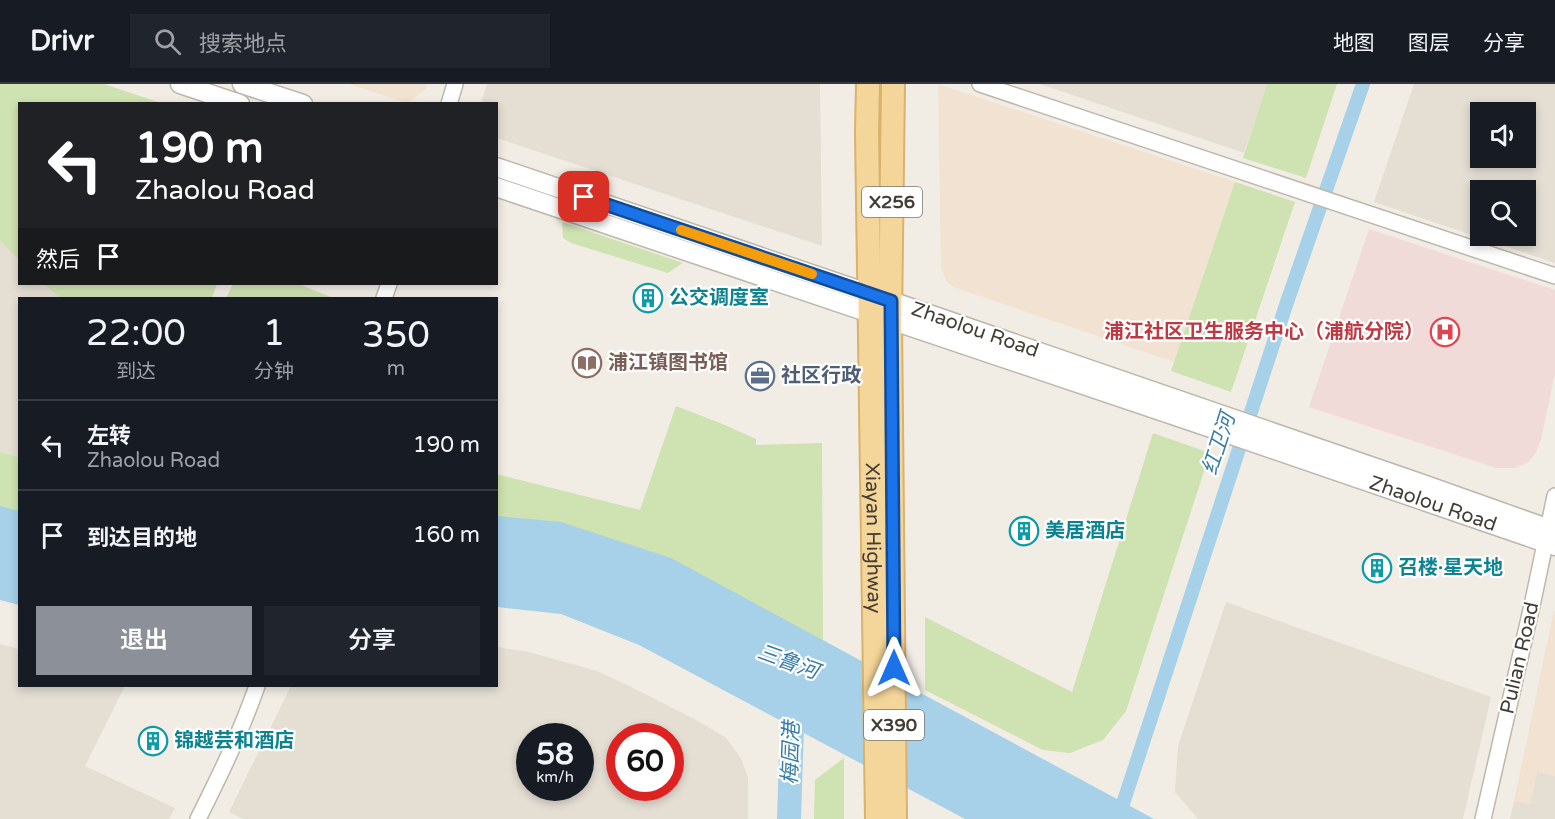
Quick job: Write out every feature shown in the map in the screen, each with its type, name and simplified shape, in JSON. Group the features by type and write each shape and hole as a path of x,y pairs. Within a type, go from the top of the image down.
{"main road":[{"name":"X256","path":"868,84 867,132 880,307"},
{"name":"X256","path":"880,307 893,84"},
{"name":"Xiayan Highway","path":"880,307 874,655 885,778 895,819"},
{"name":"Xiayan Highway","path":"877,819 885,778 894,668 880,307"}],"street":[{"path":"180,84 234,102"},
{"path":"242,84 297,102"},
{"path":"450,102 455,84"},
{"path":"980,84 1555,276"},
{"name":"Zhaolou Road","path":"498,168 880,307 1280,444 1417,482 1551,537"},
{"name":"Zhaolou Road","path":"498,188 880,307"},
{"name":"Pulian Road","path":"1483,819 1533,601 1551,537 1555,496"},
{"path":"198,819 226,764 257,687"}],"shaded area":[{"path":"349,84 427,84 426,89 408,102"},
{"path":"487,84 820,84 822,246 498,138 498,102 481,102"},
{"path":"938,84 1235,182 1174,362 953,287 946,281 941,267"},
{"path":"1040,84 1267,84 1244,153"},
{"path":"1414,84 1555,84 1555,263 1505,246 1536,246 1536,180 1470,180 1470,234 1374,202"},
{"name":"浦江社区卫生服务中心（浦航分院）","path":"1369,229 1555,290 1555,374 1541,439 1529,462 1515,468 1496,468 1309,407"},
{"path":"0,240 18,257 18,285 47,285 60,297 18,297 18,457 0,452"},
{"path":"1226,602 1491,697 1463,819 1198,819 1175,792 1178,746"},
{"path":"1555,610 1555,776 1537,772 1530,804 1514,801"},
{"path":"0,644 18,649 18,687 124,687 85,766 175,808 169,819 0,819"},
{"path":"498,647 529,652 597,671 700,722 726,738 741,758 748,778 748,819 243,819 229,812 291,687 498,687"},
{"path":"1537,772 1555,776 1555,819 1510,819 1514,801 1530,804"}],"green space":[{"path":"0,84 104,84 158,102 18,102 18,258 0,241"},
{"path":"1267,84 1337,84 1306,178 1243,158"},
{"path":"1235,182 1295,202 1231,392 1171,371"},
{"path":"562,222 683,263 668,273 571,243 563,238"},
{"path":"46,285 217,285 212,297 59,297"},
{"path":"232,285 301,285 331,297 226,297"},
{"path":"676,406 756,439 756,445 822,443 823,641 498,559 498,474 640,510"},
{"path":"1153,433 1210,453 1126,711 1103,740 1070,753 1043,750 925,690 925,617 1072,692"},
{"path":"0,452 18,457 18,512 0,507"},
{"path":"844,758 844,819 814,819 815,780"}],"water":[{"path":"0,506 18,511 18,605 0,600"},
{"name":"三鲁河","path":"498,516 561,522 671,558 1154,819 965,819 639,645 561,614 498,607"}],"waterway":[{"name":"红卫河","path":"1118,819 1286,305 1363,84"},
{"name":"梅园港","path":"789,819 793,695"}],"slow traffic":[{"path":"681,230 812,274"}],"place":[{"name":"公交调度室","path":"648,298"},
{"name":"浦江社区卫生服务中心（浦航分院）","path":"1445,332"},
{"name":"浦江镇图书馆","path":"587,363"},
{"name":"社区行政","path":"760,376"},
{"name":"美居酒店","path":"1024,531"},
{"name":"召楼·星天地","path":"1377,568"},
{"name":"锦越芸和酒店","path":"153,741"}],"route":[{"path":"584,197 891,301 894,668"}]}
